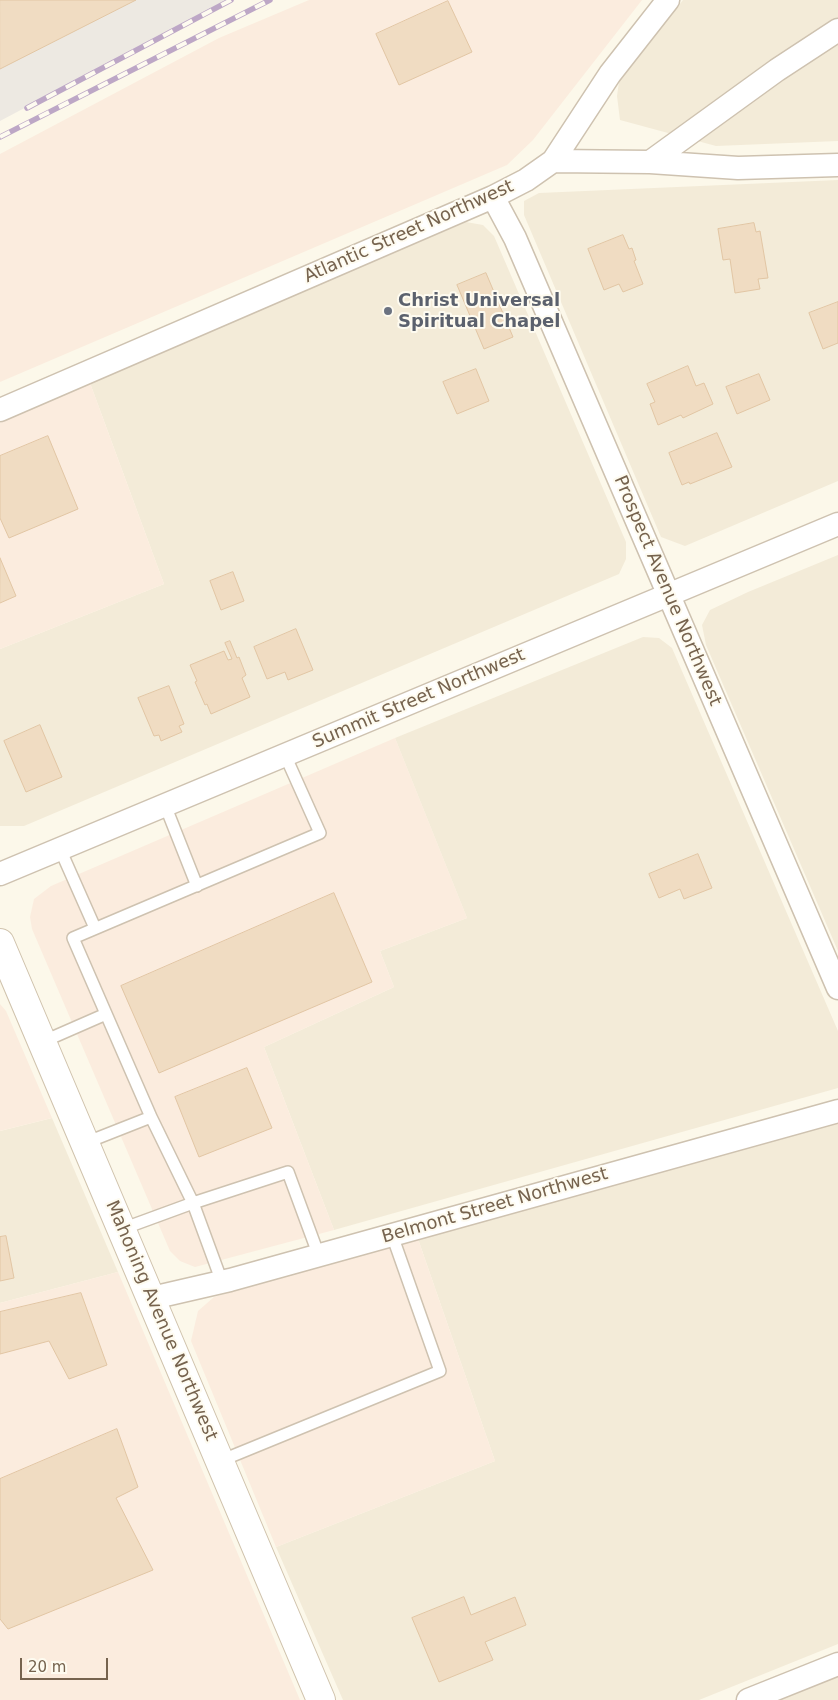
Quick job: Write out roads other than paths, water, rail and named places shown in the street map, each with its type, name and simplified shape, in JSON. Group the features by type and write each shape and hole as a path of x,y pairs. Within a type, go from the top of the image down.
{"main road":[{"name":"Mahoning Avenue Northwest","path":"0,943 321,1700"}],"street":[{"name":"Atlantic Street Northwest","path":"0,410 493,197 526,180 553,160 610,74 668,0"},
{"path":"650,162 777,70 838,30"},
{"path":"553,160 650,162 738,168 838,164"},
{"name":"Prospect Avenue Northwest","path":"493,197 515,238 838,988"},
{"name":"Summit Street Northwest","path":"0,874 838,524"},
{"name":"Belmont Street Northwest","path":"152,1298 222,1282 319,1256 838,1111"},
{"path":"748,1700 838,1664"}],"lane":[{"path":"222,1282 193,1203 151,1117 73,938 320,833 285,755"},
{"path":"164,805 196,886"},
{"path":"60,849 95,928"},
{"path":"42,1042 106,1014"},
{"path":"85,1143 151,1117"},
{"path":"122,1229 193,1203 288,1172 319,1256"},
{"path":"220,1461 440,1371 392,1235"}],"railway":[{"path":"27,108 231,0"},
{"path":"0,137 270,0"}],"place":[{"name":"Christ Universal Spiritual Chapel","path":"388,311"}]}
